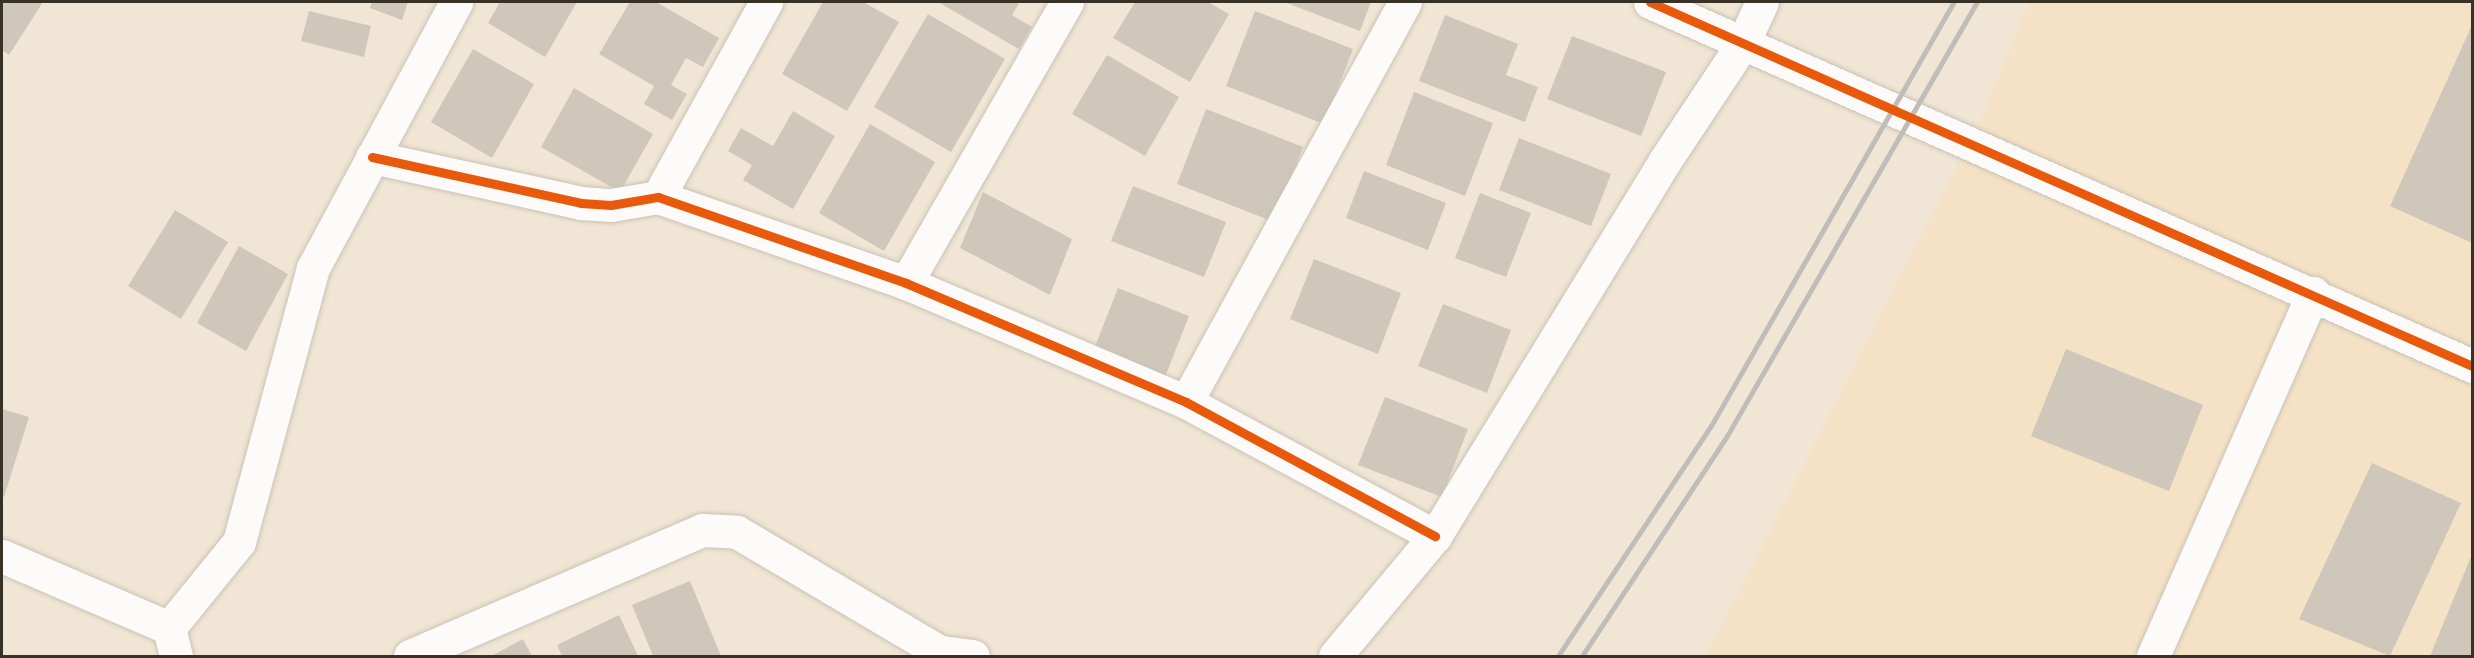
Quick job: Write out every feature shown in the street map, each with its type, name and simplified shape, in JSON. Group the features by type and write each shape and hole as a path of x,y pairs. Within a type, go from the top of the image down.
{"street":[{"path":"2,556 173,643 239,542 313,268 456,2"},
{"path":"658,197 766,2"},
{"path":"906,283 1067,2"},
{"path":"1186,402 1405,2"},
{"path":"1650,2 2313,293 2472,366"},
{"path":"1335,657 1435,536 1664,162 1743,43 1762,2"},
{"path":"372,157 581,203 611,206 658,197 906,283 1186,402 1435,536"},
{"path":"2152,657 2313,293"},
{"path":"410,657 702,530 737,532 938,654 973,657"}],"shaded area":[{"path":"2029,2 2472,2 2472,656 1706,656 1986,108"}],"building":[{"path":"2,2 43,2 9,55 2,50"},
{"path":"372,2 408,2 402,20 370,8"},
{"path":"500,2 577,2 545,57 488,23"},
{"path":"630,2 656,2 719,38 703,67 686,58 671,85 687,94 672,120 644,104 654,86 599,54"},
{"path":"823,2 863,2 899,22 847,111 782,74"},
{"path":"938,2 1020,2 1012,15 1032,27 1019,49"},
{"path":"1135,2 1208,2 1229,14 1190,82 1113,38"},
{"path":"1284,2 1371,2 1360,31"},
{"path":"309,11 371,26 364,57 301,41"},
{"path":"1255,11 1353,49 1324,124 1226,86"},
{"path":"928,14 1005,59 951,152 874,107"},
{"path":"1445,15 1518,44 1506,75 1538,87 1525,122 1419,81"},
{"path":"2472,25 2472,243 2390,206"},
{"path":"1572,36 1666,72 1641,136 1547,99"},
{"path":"473,49 534,84 492,158 431,122"},
{"path":"1107,55 1179,97 1145,156 1072,114"},
{"path":"574,88 653,134 620,192 541,147"},
{"path":"1414,92 1493,123 1465,196 1386,165"},
{"path":"1206,109 1303,147 1274,222 1177,184"},
{"path":"793,111 835,136 793,209 743,180 752,165 728,151 741,128 773,146"},
{"path":"870,124 935,162 884,251 819,213"},
{"path":"1519,138 1611,174 1591,226 1499,190"},
{"path":"1364,171 1446,203 1428,250 1346,218"},
{"path":"1133,186 1226,222 1204,277 1111,241"},
{"path":"983,192 1072,239 1050,295 960,248"},
{"path":"1480,193 1531,213 1506,277 1455,258"},
{"path":"175,210 228,242 181,319 128,286"},
{"path":"239,246 288,274 246,351 197,323"},
{"path":"1314,259 1401,293 1378,354 1290,319"},
{"path":"1118,288 1189,316 1165,377 1094,349"},
{"path":"1443,304 1511,330 1487,393 1418,366"},
{"path":"2066,349 2203,405 2169,491 2031,436"},
{"path":"1385,397 1468,429 1442,497 1358,465"},
{"path":"2,409 29,417 4,497 2,496"},
{"path":"2372,463 2461,503 2390,656 2299,619"},
{"path":"2472,554 2472,656 2430,656"},
{"path":"690,581 721,656 653,656 632,605"},
{"path":"619,615 638,656 562,656 557,645"},
{"path":"523,639 532,656 491,656"}],"railway":[{"path":"1558,656 1711,426 1954,2"},
{"path":"1582,656 1727,436 1977,2"}],"cycle path":[{"path":"1650,2 2472,366"},
{"path":"372,157 581,203 611,205 658,197 906,283 1186,402 1435,536"}]}
